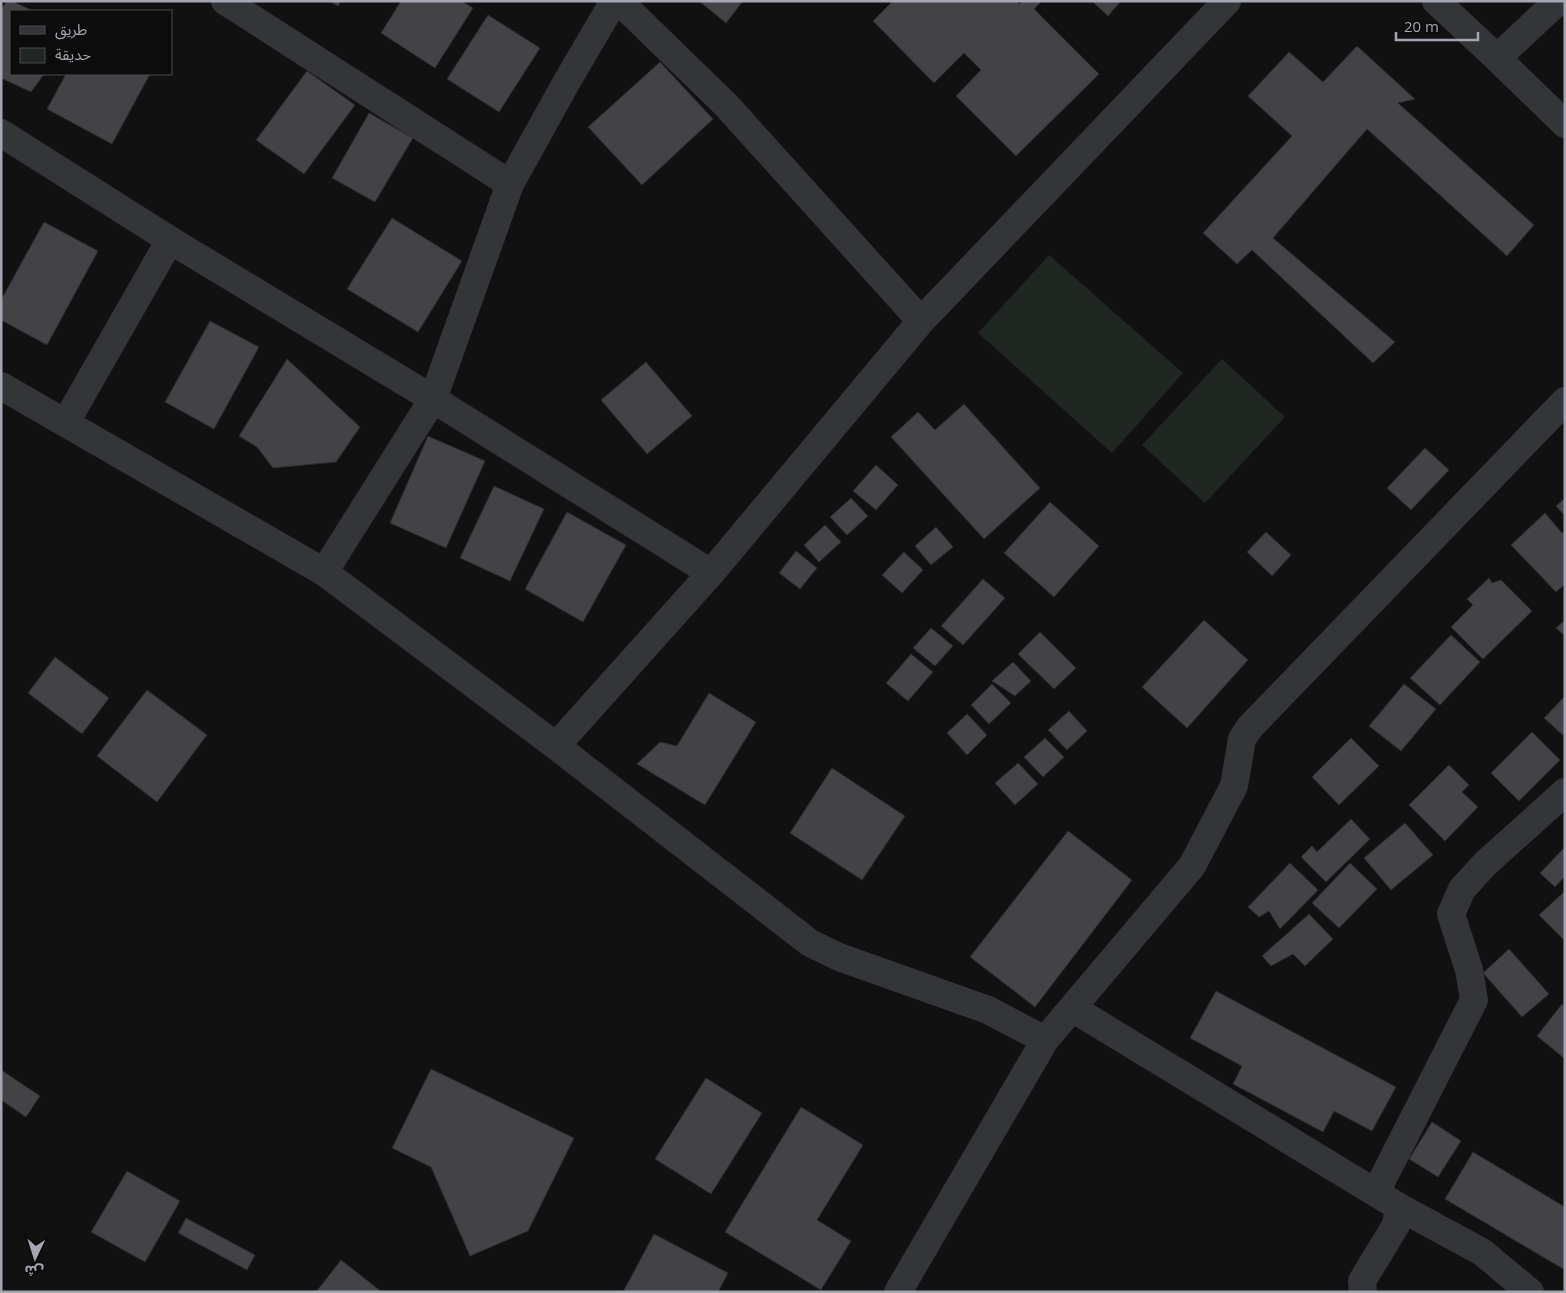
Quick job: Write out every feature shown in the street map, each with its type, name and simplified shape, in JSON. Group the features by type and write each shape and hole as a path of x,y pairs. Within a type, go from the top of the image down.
{"street":[{"path":"225,1 510,184"},
{"path":"324,572 433,399 510,184 614,1"},
{"path":"620,1 726,105 921,321"},
{"path":"556,746 711,572 921,321 1227,1"},
{"path":"1436,1 1498,58 1565,124"},
{"path":"1498,58 1558,1"},
{"path":"1,133 170,240 433,399 711,572"},
{"path":"66,422 170,240"},
{"path":"1,386 324,572 556,746 810,943 839,957 988,1010 1045,1040"},
{"path":"898,1292 1045,1040 1192,866 1234,786 1242,740 1250,727 1565,401"},
{"path":"1376,1192 1474,1000 1469,970 1451,914 1462,889 1486,863 1565,792"},
{"path":"1072,1008 1399,1207 1482,1252 1530,1292"},
{"path":"1363,1292 1362,1281 1396,1225 1399,1207"}],"green space":[{"path":"1049,255 1183,373 1112,453 978,333"},
{"path":"1222,359 1285,417 1205,503 1142,445"}],"building":[{"path":"7,1 12,1 31,10 10,10 10,75 43,75 31,92 1,78 1,9"},
{"path":"329,1 341,1 338,6"},
{"path":"401,1 462,1 473,8 435,68 381,33"},
{"path":"699,1 743,1 726,23"},
{"path":"893,1 1016,1 1019,4 1023,1 1042,1 1034,9 1099,74 1016,156 956,96 981,70 964,53 934,83 873,21"},
{"path":"1092,1 1121,1 1108,16"},
{"path":"488,15 540,48 499,112 447,79"},
{"path":"1357,46 1415,99 1398,103 1534,225 1507,256 1367,129 1273,238 1395,342 1373,363 1252,250 1237,264 1203,233 1292,136 1248,96 1289,52 1323,82"},
{"path":"660,62 713,119 642,185 588,127"},
{"path":"307,71 355,105 304,174 256,140"},
{"path":"65,75 149,75 112,144 47,109"},
{"path":"369,113 413,138 375,202 332,178"},
{"path":"392,218 462,261 418,332 347,289"},
{"path":"44,222 98,251 47,345 1,320 1,300"},
{"path":"210,321 259,347 214,429 165,402"},
{"path":"287,359 360,427 336,462 273,468 257,447 239,436"},
{"path":"646,362 692,416 647,454 601,400"},
{"path":"964,404 1040,488 984,539 891,437 918,412 935,430"},
{"path":"428,436 485,461 446,548 390,523"},
{"path":"1425,448 1449,470 1411,510 1387,488"},
{"path":"876,465 898,485 876,510 853,491"},
{"path":"494,486 544,509 510,581 460,558"},
{"path":"851,498 868,516 847,535 830,517"},
{"path":"1565,498 1565,516 1556,506"},
{"path":"1050,502 1099,546 1054,597 1004,553"},
{"path":"567,512 626,545 583,622 525,589"},
{"path":"1545,513 1562,533 1565,530 1565,584 1556,592 1511,545"},
{"path":"825,525 841,542 819,562 804,545"},
{"path":"936,527 953,547 931,565 915,546"},
{"path":"1266,532 1291,555 1272,576 1247,552"},
{"path":"796,551 817,568 800,589 779,573"},
{"path":"904,552 923,570 902,593 882,575"},
{"path":"1489,578 1492,583 1501,580 1532,611 1483,659 1451,627 1473,605 1467,599"},
{"path":"983,579 1005,598 963,645 941,626"},
{"path":"1204,620 1248,660 1187,728 1142,687"},
{"path":"1565,620 1565,636 1556,628"},
{"path":"931,628 953,646 935,666 913,648"},
{"path":"1040,632 1076,668 1054,689 1018,654"},
{"path":"1451,635 1480,662 1440,705 1410,678"},
{"path":"911,654 933,672 908,701 886,683"},
{"path":"55,657 109,698 82,734 28,693"},
{"path":"1013,662 1031,681 1015,696 992,681"},
{"path":"992,684 1011,703 989,724 971,705"},
{"path":"1404,684 1436,709 1401,751 1369,726"},
{"path":"147,690 207,735 157,802 97,756"},
{"path":"709,693 756,722 705,805 637,764 660,742 677,746"},
{"path":"1565,696 1565,737 1544,718"},
{"path":"1069,711 1087,731 1067,750 1048,730"},
{"path":"967,714 987,735 967,755 947,733"},
{"path":"1532,732 1560,760 1519,801 1491,773"},
{"path":"1045,738 1064,757 1043,777 1024,757"},
{"path":"1351,738 1379,766 1339,805 1312,777"},
{"path":"1018,763 1038,784 1015,805 995,783"},
{"path":"1449,765 1469,785 1462,792 1478,807 1445,841 1409,805"},
{"path":"832,768 905,816 862,880 790,833"},
{"path":"1351,819 1370,839 1326,882 1301,857 1312,846 1317,852"},
{"path":"1405,823 1433,855 1391,890 1364,858"},
{"path":"1068,831 1132,880 1035,1007 970,957"},
{"path":"1565,847 1565,876 1555,887 1540,873"},
{"path":"1290,863 1318,890 1280,929 1269,911 1259,917 1248,907"},
{"path":"1350,863 1377,889 1339,928 1312,903"},
{"path":"1565,891 1565,941 1539,915"},
{"path":"1309,914 1333,939 1305,966 1293,954 1271,966 1262,956"},
{"path":"1509,949 1549,994 1522,1017 1483,973"},
{"path":"1216,991 1396,1087 1372,1131 1334,1111 1323,1132 1233,1084 1242,1066 1190,1038"},
{"path":"1562,1004 1565,1006 1565,1059 1537,1036"},
{"path":"431,1069 574,1138 528,1231 470,1256 431,1167 392,1148"},
{"path":"1,1070 40,1096 26,1117 1,1100"},
{"path":"706,1078 762,1113 711,1194 655,1159"},
{"path":"801,1107 863,1145 817,1220 851,1241 821,1290 725,1232"},
{"path":"1432,1122 1461,1141 1438,1177 1409,1159"},
{"path":"1473,1152 1565,1207 1565,1270 1445,1199"},
{"path":"127,1171 180,1201 145,1262 91,1232"},
{"path":"186,1218 255,1255 247,1270 178,1233"},
{"path":"654,1234 728,1273 718,1292 623,1292"},
{"path":"341,1260 382,1292 316,1292"}]}
